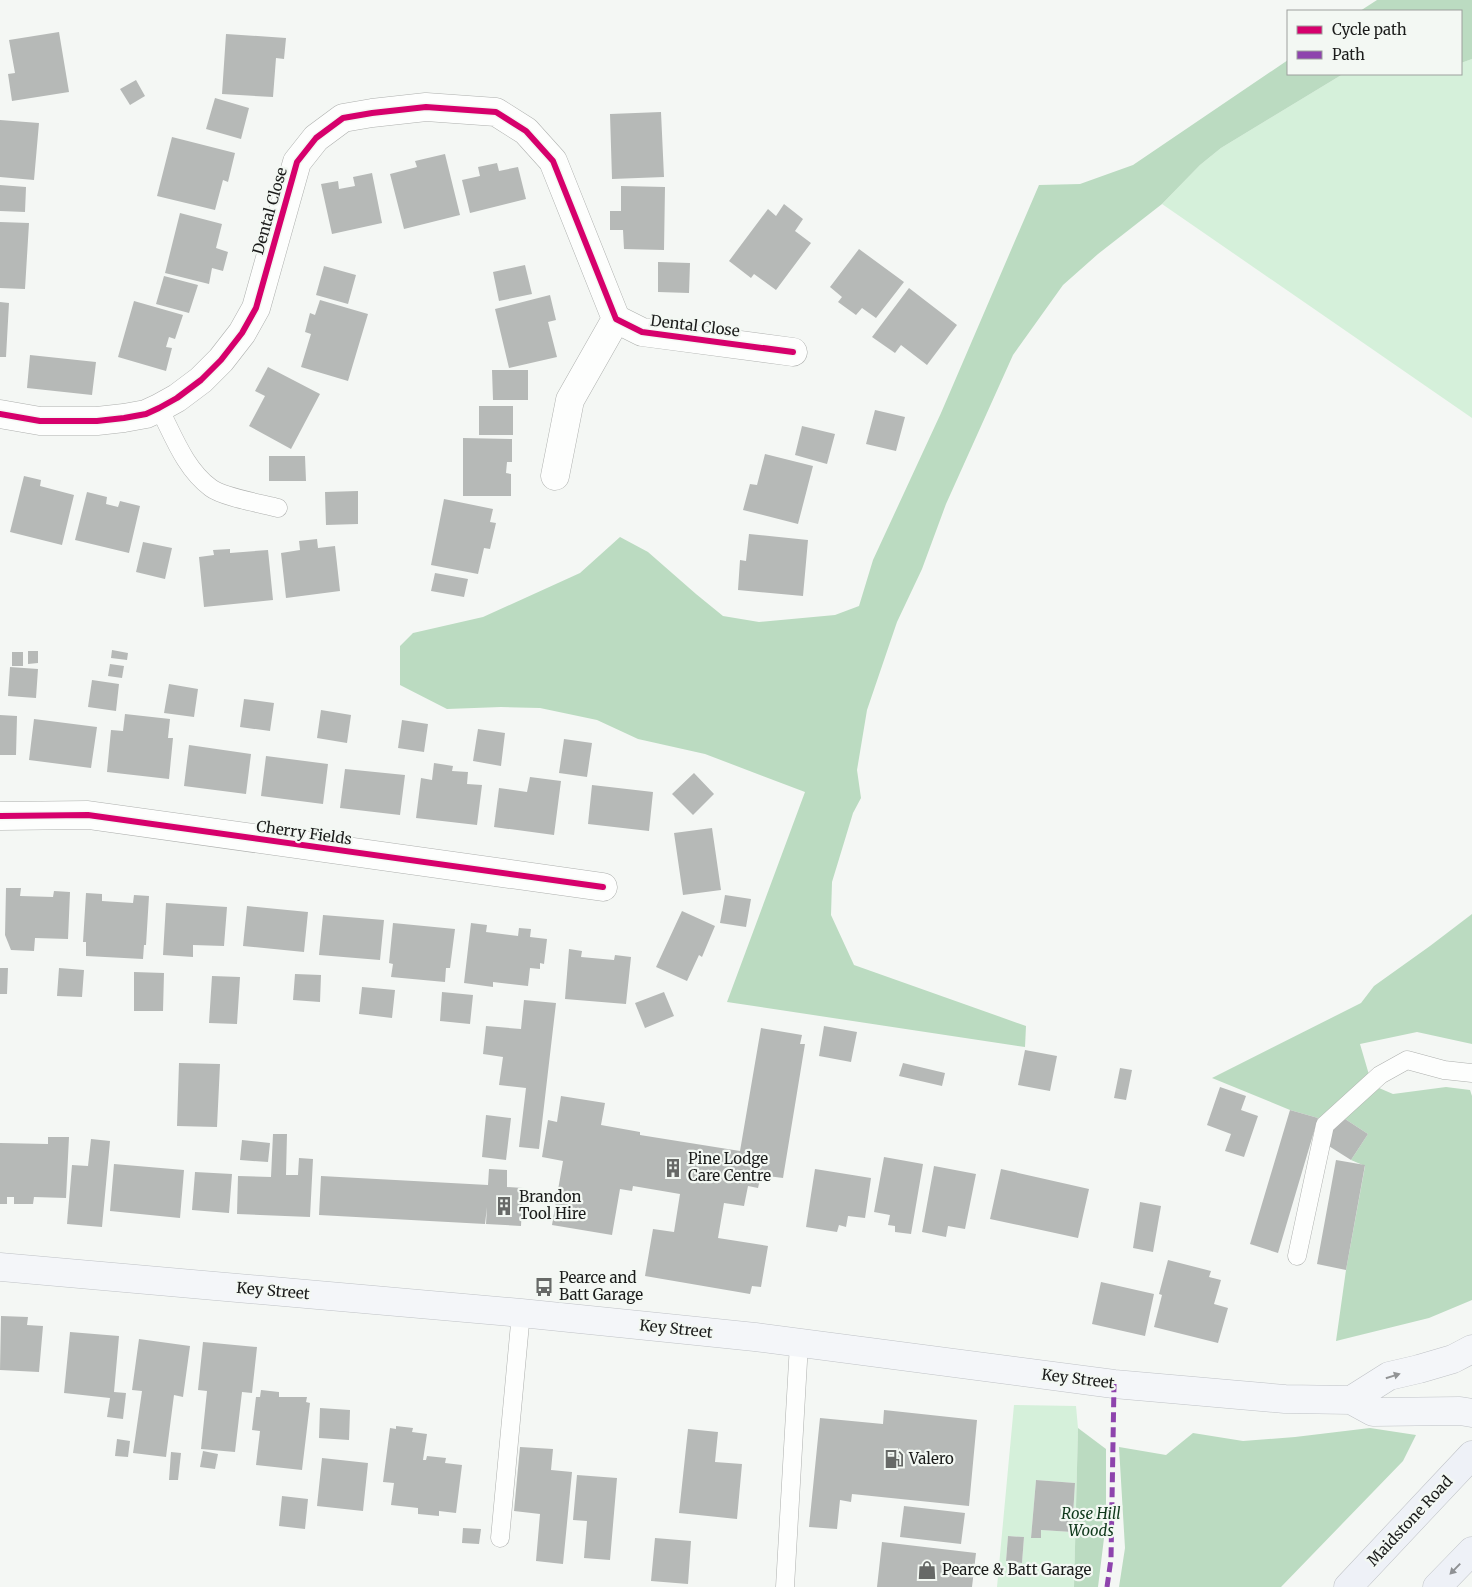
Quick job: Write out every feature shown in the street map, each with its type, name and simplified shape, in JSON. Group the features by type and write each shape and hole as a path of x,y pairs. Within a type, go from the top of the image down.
{"highway":[{"name":"Maidstone Road","path":"1348,1587 1472,1455"},
{"path":"1437,1587 1472,1551"}],"main road":[{"name":"Key Street","path":"0,1267 521,1313 755,1337 1114,1384 1285,1399 1351,1400 1373,1412 1470,1412"},
{"path":"1351,1400 1388,1376 1453,1358 1472,1349"}],"street":[{"name":"Dental Close","path":"0,414 40,421 97,421 146,414 177,398 201,380 221,360 242,332 256,308 297,162 316,138 344,118 426,107 496,112 526,131 553,161 616,319 642,332 793,352"},
{"path":"555,476 570,400 616,319"},
{"name":"Cherry Fields","path":"0,816 88,815 603,887"}],"lane":[{"path":"159,408 191,469 212,489 234,497 278,508"},
{"path":"1297,1256 1325,1125 1380,1075 1407,1060 1444,1070 1472,1073"},
{"path":"500,1538 521,1313"},
{"path":"785,1587 799,1344"}],"green space":[{"path":"1377,0 1472,0 1472,59 1462,63 1462,10 1362,10"},
{"path":"1472,59 1472,418 1162,204 1200,165 1221,148 1341,75 1462,75 1462,63"},
{"path":"1287,61 1287,75 1341,75 1221,148 1200,165 1162,204 1098,254 1063,285 1013,355 946,504 922,569 897,622 867,710 857,770 861,798 853,813 832,882 831,915 854,965 1026,1026 1025,1047 727,1002 805,792 705,754 638,739 597,720 540,708 447,709 400,685 400,646 413,633 483,617 580,573 620,537 648,552 723,616 759,622 835,615 859,606 873,560 941,413 1039,185 1080,184 1133,165"},
{"path":"1472,914 1472,1044 1417,1032 1360,1044 1372,1085 1393,1094 1446,1087 1470,1090 1472,1096 1472,1300 1429,1318 1336,1341 1346,1270 1365,1166 1351,1160 1368,1134 1342,1117 1318,1118 1290,1110 1212,1078 1361,1003 1374,986"},
{"path":"1014,1405 1076,1406 1078,1428 1074,1587 997,1587","holes":["1036,1480 1075,1483 1072,1532 1041,1530 1041,1538 1031,1538","1008,1536 1024,1537 1022,1563 1006,1561"]},
{"name":"Rose Hill Woods","path":"1078,1428 1106,1449 1106,1522 1098,1587 1074,1587"},
{"path":"1370,1428 1416,1435 1403,1461 1281,1587 1119,1587 1125,1548 1119,1447 1166,1455 1193,1433 1243,1441"}],"building":[{"path":"59,32 69,92 12,101 8,74 15,73 9,40"},
{"path":"226,34 286,38 284,59 276,58 273,97 222,94"},
{"path":"136,80 145,96 130,105 120,89"},
{"path":"215,98 249,108 241,139 206,129"},
{"path":"661,112 664,177 612,179 610,114"},
{"path":"0,120 39,123 34,180 0,177"},
{"path":"172,137 235,153 228,182 223,180 215,210 157,196"},
{"path":"445,154 460,215 404,229 390,174 417,167 415,161"},
{"path":"497,163 499,171 518,167 526,199 470,213 462,180 480,176 478,167"},
{"path":"372,173 382,223 332,234 321,184 338,181 339,189 355,186 353,177"},
{"path":"0,185 26,187 25,212 0,211"},
{"path":"621,186 665,187 664,250 624,249 623,230 610,230 610,211 621,211"},
{"path":"784,204 803,219 795,231 811,243 776,290 754,274 751,278 729,261 768,209 776,216"},
{"path":"180,213 222,224 216,248 228,252 223,271 212,268 209,284 165,273"},
{"path":"0,222 29,223 25,289 0,288"},
{"path":"859,249 904,282 876,318 862,308 856,315 838,302 842,297 830,287"},
{"path":"658,262 690,263 689,293 658,292"},
{"path":"525,265 532,294 499,301 493,272"},
{"path":"324,266 356,275 348,304 316,295"},
{"path":"164,276 198,285 189,313 156,304"},
{"path":"909,288 957,325 927,365 901,345 895,353 872,337"},
{"path":"550,295 556,320 548,322 557,357 509,368 495,309"},
{"path":"320,300 368,314 348,381 301,367 311,334 305,332 310,313 315,315"},
{"path":"134,301 183,315 175,339 169,337 166,347 172,348 166,371 118,357"},
{"path":"0,302 9,303 6,357 0,357"},
{"path":"30,355 96,362 92,395 27,388"},
{"path":"268,367 320,394 291,449 249,426 265,396 255,391"},
{"path":"492,370 528,370 528,400 493,400"},
{"path":"479,406 513,406 513,435 479,435"},
{"path":"875,410 905,417 896,451 866,444"},
{"path":"802,426 835,434 827,464 795,455"},
{"path":"463,438 512,439 512,462 507,462 506,473 511,474 511,496 463,496"},
{"path":"765,454 813,466 798,524 743,510 750,484 757,485"},
{"path":"269,456 305,456 306,481 269,481"},
{"path":"24,476 41,480 40,486 74,495 62,545 10,532"},
{"path":"358,491 358,524 326,525 325,492"},
{"path":"87,492 107,497 106,504 118,507 120,501 140,506 129,553 75,540"},
{"path":"444,499 493,509 490,522 496,523 490,549 484,548 478,574 431,565"},
{"path":"749,534 808,540 803,596 738,590 740,560 746,561"},
{"path":"317,539 318,548 335,546 340,591 286,598 281,553 300,550 299,541"},
{"path":"143,542 172,548 165,579 136,572"},
{"path":"230,549 230,553 268,550 273,600 204,607 199,557 214,555 213,550"},
{"path":"435,573 468,579 464,597 431,591"},
{"path":"112,650 128,653 127,660 111,658"},
{"path":"28,651 38,651 38,663 28,664"},
{"path":"12,652 23,652 23,666 12,666"},
{"path":"110,664 124,666 122,678 108,676"},
{"path":"10,667 38,669 36,698 8,696"},
{"path":"92,680 119,684 116,711 88,707"},
{"path":"169,684 198,689 194,717 164,713"},
{"path":"244,699 274,703 270,731 240,727"},
{"path":"321,710 351,715 347,743 317,738"},
{"path":"125,714 170,719 168,738 173,738 169,779 107,772 111,730 123,731"},
{"path":"0,715 17,716 16,755 0,755"},
{"path":"34,719 97,727 91,768 29,760"},
{"path":"402,720 428,724 424,752 398,748"},
{"path":"478,729 505,733 501,766 473,761"},
{"path":"564,739 592,743 587,777 559,773"},
{"path":"189,745 251,754 246,794 184,786"},
{"path":"266,756 328,764 323,804 261,796"},
{"path":"434,763 453,766 452,771 468,772 467,784 482,785 477,825 416,818 421,778 432,780"},
{"path":"345,769 405,775 400,815 340,808"},
{"path":"694,773 714,794 693,815 672,794"},
{"path":"530,777 561,781 554,835 494,827 499,788 527,792"},
{"path":"592,785 653,792 649,831 588,824"},
{"path":"712,828 721,890 683,895 674,833"},
{"path":"6,888 21,888 20,896 53,897 54,891 70,892 68,939 35,938 34,951 11,950 5,935"},
{"path":"86,893 102,894 102,901 133,903 134,895 149,896 146,945 144,945 143,959 86,956 86,942 83,942"},
{"path":"725,895 751,899 746,927 720,923"},
{"path":"166,903 227,907 224,946 193,945 193,957 163,955"},
{"path":"247,906 308,912 304,952 243,946"},
{"path":"682,911 715,926 702,957 699,955 687,981 656,967"},
{"path":"323,915 384,920 380,960 319,955"},
{"path":"393,923 455,929 450,968 446,968 445,982 391,977 393,964 389,963"},
{"path":"471,923 487,925 486,932 518,936 519,928 531,929 530,937 547,939 544,964 540,963 540,969 530,968 528,986 493,982 493,987 464,983"},
{"path":"569,949 582,951 581,957 614,960 615,955 631,957 626,1004 565,999"},
{"path":"0,968 8,968 7,994 0,994"},
{"path":"59,968 84,970 82,997 57,996"},
{"path":"134,972 164,973 163,1011 134,1011"},
{"path":"295,974 321,975 320,1002 293,1000"},
{"path":"212,976 240,977 237,1024 209,1023"},
{"path":"362,987 395,990 392,1018 359,1014"},
{"path":"442,992 473,995 470,1024 440,1021"},
{"path":"664,992 674,1016 645,1028 635,1003"},
{"path":"524,1000 556,1003 539,1149 519,1147 526,1088 499,1085 503,1057 483,1054 486,1026 521,1029"},
{"path":"824,1026 857,1032 851,1062 819,1056"},
{"name":"Pine Lodge Care Centre","path":"761,1028 802,1035 800,1044 805,1044 783,1178 761,1175 758,1188 748,1186 744,1206 724,1203 718,1238 768,1246 761,1287 752,1286 750,1294 645,1276 653,1229 674,1232 680,1194 633,1186 632,1191 620,1189 612,1235 552,1225 563,1161 542,1157 548,1120 557,1122 561,1096 605,1103 601,1125 640,1132 640,1135 740,1151"},
{"path":"1025,1050 1057,1056 1050,1091 1018,1085"},
{"path":"179,1063 220,1064 217,1127 177,1126"},
{"path":"903,1063 945,1073 942,1086 899,1076"},
{"path":"1120,1068 1132,1070 1126,1100 1114,1098"},
{"path":"1220,1087 1246,1096 1241,1110 1258,1116 1244,1157 1225,1151 1231,1134 1207,1125"},
{"path":"1290,1110 1318,1118 1278,1253 1250,1244"},
{"path":"486,1115 511,1118 506,1160 482,1157"},
{"path":"1342,1117 1368,1134 1351,1160 1324,1143"},
{"path":"273,1134 287,1134 286,1175 298,1175 299,1158 313,1159 310,1217 237,1214 238,1176 271,1177"},
{"path":"48,1137 69,1137 66,1198 34,1197 33,1204 14,1204 14,1197 7,1197 7,1204 0,1204 0,1143 48,1144"},
{"path":"91,1139 110,1141 102,1227 67,1224 72,1165 88,1166"},
{"path":"242,1140 270,1143 268,1162 240,1160"},
{"path":"884,1157 923,1164 911,1234 895,1232 895,1226 888,1225 890,1215 874,1212"},
{"path":"1336,1160 1365,1165 1346,1270 1317,1264"},
{"path":"114,1164 184,1170 180,1218 110,1211"},
{"path":"934,1166 976,1174 965,1229 948,1226 946,1237 922,1232"},
{"path":"489,1169 507,1170 507,1187 523,1188 521,1226 486,1224 487,1207 485,1224 319,1215 321,1176 488,1185"},
{"path":"815,1169 871,1178 865,1218 848,1216 846,1227 839,1225 837,1232 806,1227"},
{"path":"1001,1169 1089,1189 1078,1238 990,1219"},
{"path":"195,1172 232,1174 229,1213 192,1210"},
{"path":"1140,1202 1161,1206 1153,1252 1133,1248"},
{"path":"1168,1260 1211,1271 1209,1277 1221,1280 1214,1304 1228,1308 1218,1343 1154,1327 1162,1295 1159,1294"},
{"path":"1101,1282 1154,1294 1145,1336 1092,1324"},
{"path":"1,1316 28,1317 27,1325 43,1326 39,1372 0,1370"},
{"path":"70,1332 119,1336 114,1392 126,1393 123,1419 107,1417 110,1398 64,1393"},
{"path":"139,1339 190,1346 183,1397 174,1395 166,1457 133,1453 142,1391 132,1390"},
{"path":"203,1342 257,1347 252,1393 242,1392 235,1452 201,1449 207,1391 198,1390"},
{"path":"261,1390 279,1392 279,1397 307,1397 306,1402 310,1403 302,1470 256,1465 260,1431 252,1430 256,1397 260,1397"},
{"path":"320,1408 350,1410 349,1440 319,1438"},
{"name":"Valero","path":"884,1410 977,1420 969,1506 852,1494 851,1502 840,1500 837,1529 809,1527 820,1418 883,1424"},
{"path":"396,1426 413,1428 412,1432 427,1434 423,1460 426,1460 427,1456 446,1458 445,1463 462,1465 456,1513 439,1511 439,1516 418,1514 418,1508 391,1505 394,1483 383,1482 390,1428 396,1429"},
{"path":"688,1429 718,1432 715,1462 742,1464 737,1519 679,1513"},
{"path":"117,1439 130,1441 128,1457 115,1456"},
{"path":"520,1447 553,1449 551,1470 572,1472 563,1564 536,1561 540,1514 514,1511"},
{"path":"203,1451 218,1454 215,1469 200,1467"},
{"path":"171,1452 181,1453 178,1480 169,1480"},
{"path":"322,1458 368,1463 363,1511 317,1506"},
{"path":"577,1475 617,1478 610,1560 584,1558 587,1521 573,1520"},
{"path":"1036,1480 1075,1483 1072,1532 1041,1530 1041,1538 1031,1538"},
{"path":"282,1496 308,1499 305,1529 279,1526"},
{"path":"904,1506 965,1513 961,1544 900,1537"},
{"path":"463,1528 481,1529 479,1544 462,1543"},
{"path":"1008,1536 1024,1537 1022,1563 1006,1561"},
{"path":"655,1538 691,1541 688,1584 651,1581"},
{"name":"Pearce & Batt Garage","path":"882,1542 976,1553 972,1587 877,1587"}],"marked path":[{"path":"1107,1587 1111,1559 1114,1384"}],"cycle path":[{"path":"0,414 40,421 97,421 146,414 177,398 201,380 221,360 242,333 256,308 297,162 316,138 343,118 426,107 496,112 526,131 553,161 616,319 642,332 793,352"},
{"path":"0,816 88,815 603,887"}],"place":[{"name":"Pine Lodge Care Centre","path":"673,1168"},
{"name":"Brandon Tool Hire","path":"504,1206"},
{"name":"Pearce and Batt Garage","path":"544,1287"},
{"name":"Valero","path":"894,1459"},
{"name":"Pearce & Batt Garage","path":"927,1570"}]}
